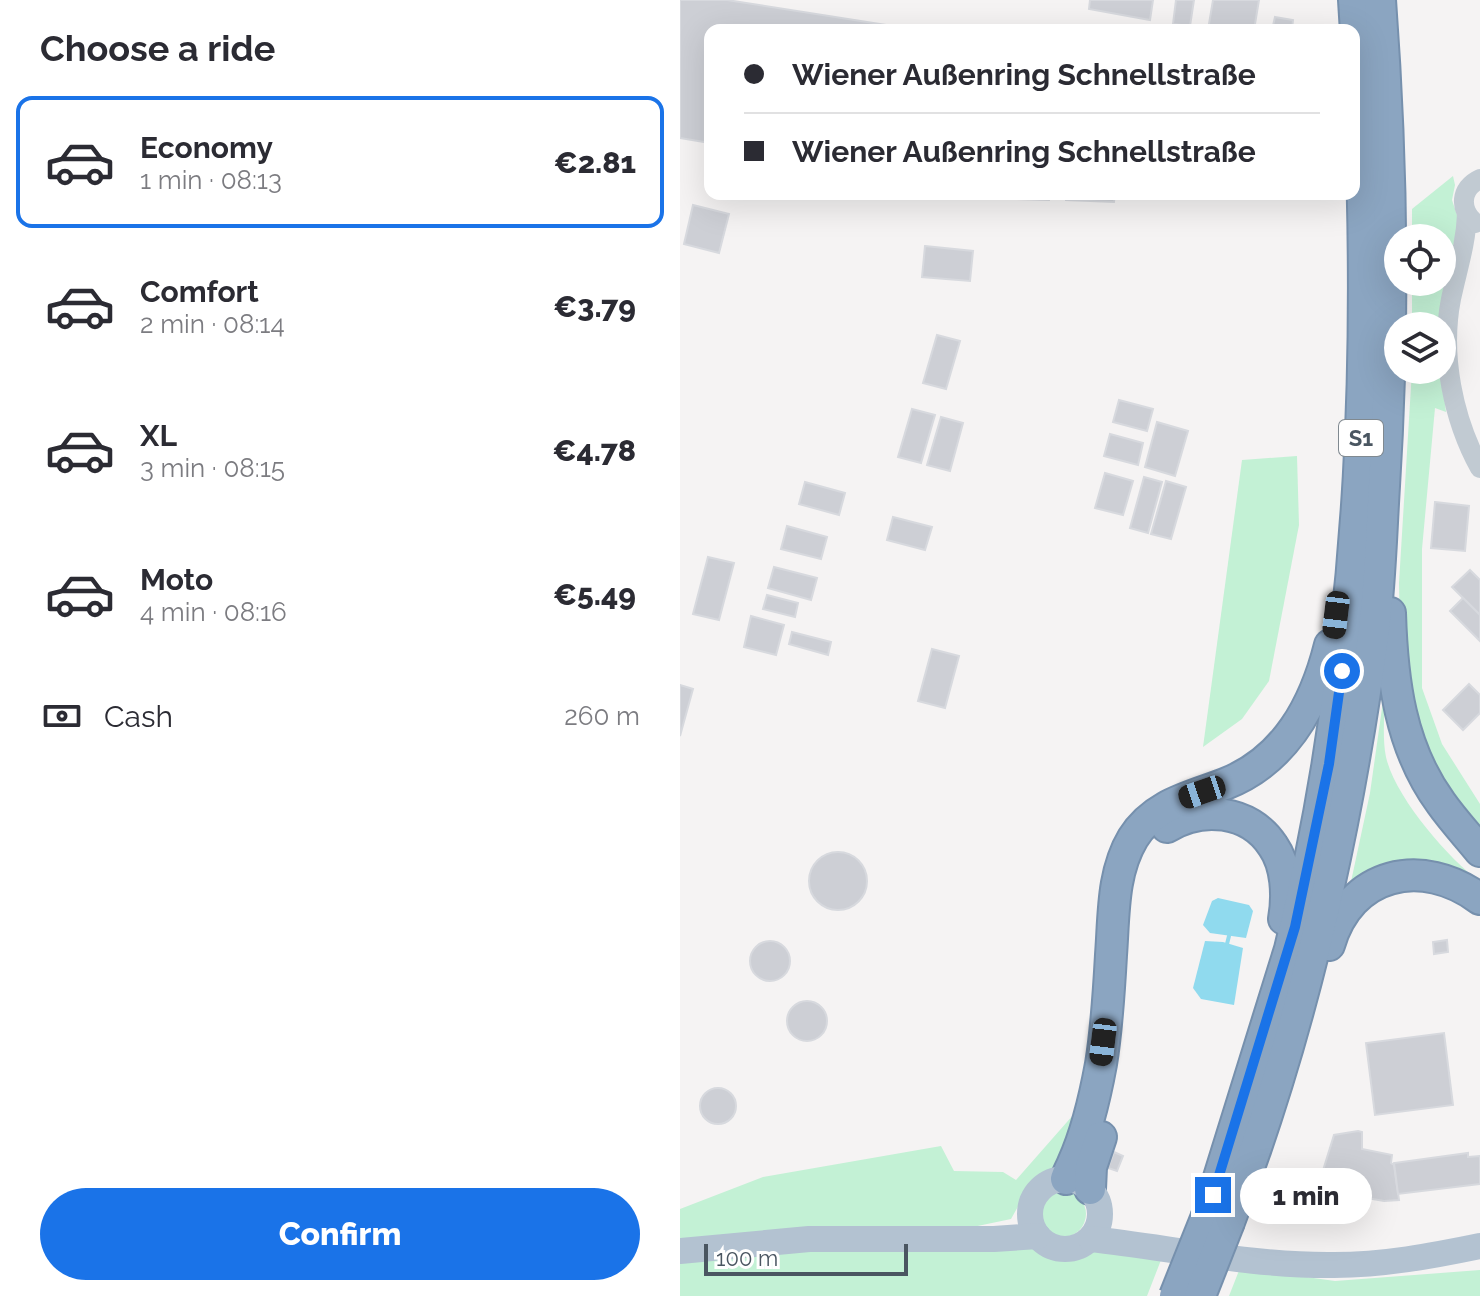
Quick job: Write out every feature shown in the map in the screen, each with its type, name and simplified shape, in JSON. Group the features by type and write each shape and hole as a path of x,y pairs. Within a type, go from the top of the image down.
{"highway":[{"name":"S1","path":"1200,1296 1290,949 1329,764 1352,581 1364,391 1377,288 1387,116 1368,6"},
{"name":"S1","path":"1175,1296 1218,1219 1270,1108 1324,911 1352,768 1374,627 1389,392 1361,133 1368,6"},
{"path":"1381,530 1390,566 1391,655 1398,709 1414,754 1439,801 1480,851"},
{"path":"1087,1206 1091,1113 1109,999 1116,886 1122,859 1135,835 1152,816 1177,801 1228,783 1259,767 1287,741 1308,710 1322,676 1334,631 1338,599 1352,581"},
{"path":"1087,1206 1091,1167 1109,1113 1118,1065 1126,1001 1133,885 1145,847 1159,832 1181,819 1203,813 1231,815 1256,827 1274,846 1283,873 1287,901 1284,922 1290,949"},
{"path":"1303,996 1322,967 1331,937 1345,910 1364,891 1387,879 1414,874 1441,878 1463,887 1480,899"}],"main road":[{"path":"1087,1206 1078,1247 1064,1250 1049,1246 1034,1225 1033,1200 1041,1189 1052,1182 1087,1206 1131,1243 1332,1265 1435,1255 1480,1246"},
{"path":"680,1251 809,1239 994,1239 1034,1225"}],"street":[{"path":"1480,179 1466,191 1463,203 1473,220 1462,245 1463,256 1450,302 1448,368 1460,420 1480,468"},
{"path":"1463,256 1470,251 1480,232"}],"green space":[{"path":"1453,176 1452,200 1459,221 1456,234 1456,224 1412,224 1412,209"},
{"path":"1412,296 1442,296 1441,312 1412,312"},
{"path":"1411,384 1443,384 1446,412 1435,408 1422,549 1422,688 1442,744 1480,804 1480,835 1432,764 1412,699 1400,635 1399,583"},
{"path":"1297,456 1299,525 1269,681 1242,719 1203,747 1242,460"},
{"path":"1384,694 1386,757 1391,773 1424,826 1480,882 1349,891 1370,793"},
{"path":"1074,1114 1079,1129 1063,1165 1040,1177 1025,1194 1011,1219 968,1228 680,1244 680,1209 763,1177 941,1146 954,1171 1003,1172 1016,1180"},
{"path":"1063,1191 1079,1198 1086,1214 1079,1230 1063,1237 1047,1230 1040,1214 1047,1198"},
{"path":"1032,1242 1053,1256 1072,1257 1102,1248 1161,1260 1147,1296 680,1296 680,1262 835,1248"},
{"path":"1240,1268 1335,1281 1480,1270 1480,1296 1229,1296"}],"water":[{"path":"1218,898 1249,905 1253,911 1246,938 1210,933 1203,925 1212,901"},
{"path":"1205,941 1243,948 1234,1005 1201,999 1193,988"}],"building":[{"path":"680,0 727,0 880,24 704,24 704,142 680,138"},
{"path":"1090,0 1153,0 1150,20 1089,9"},
{"path":"1176,0 1194,0 1190,24 1173,24"},
{"path":"1213,0 1259,0 1255,24 1209,24"},
{"path":"1275,17 1293,20 1293,24 1273,24"},
{"path":"1066,200 1114,200 1114,202"},
{"path":"693,205 729,214 719,253 684,244"},
{"path":"925,246 973,251 970,281 922,277"},
{"path":"937,335 960,341 946,389 923,383"},
{"path":"1119,400 1153,409 1147,431 1113,422"},
{"path":"912,409 935,415 921,463 898,457"},
{"path":"941,417 963,423 950,471 927,465"},
{"path":"1157,422 1188,431 1175,476 1145,467"},
{"path":"1110,434 1143,443 1138,465 1104,456"},
{"path":"1105,473 1133,481 1123,515 1095,508"},
{"path":"1144,477 1162,482 1148,533 1130,528"},
{"path":"1166,481 1186,487 1171,539 1151,534"},
{"path":"805,482 845,493 839,515 799,504"},
{"path":"1435,502 1469,506 1465,551 1431,548"},
{"path":"893,517 932,527 925,550 887,540"},
{"path":"787,526 827,537 821,559 781,549"},
{"path":"708,557 734,563 719,620 693,614"},
{"path":"774,567 817,578 811,600 768,588"},
{"path":"1470,570 1480,580 1480,615 1452,587"},
{"path":"767,595 798,603 795,617 763,609"},
{"path":"1463,598 1480,615 1480,641 1450,611"},
{"path":"751,616 784,625 776,655 744,647"},
{"path":"792,632 831,642 828,655 789,644"},
{"path":"932,649 959,656 945,708 918,701"},
{"path":"1469,684 1480,695 1480,713 1463,730 1443,710"},
{"path":"680,685 693,689 680,736"},
{"path":"838,852 849,854 858,861 865,870 865,892 858,901 849,908 838,910 827,908 818,901 811,892 809,881 811,870 818,861 827,854"},
{"path":"1447,940 1448,952 1434,954 1433,942"},
{"path":"770,941 784,947 790,961 784,975 770,981 756,975 750,961 756,947"},
{"path":"807,1001 821,1007 827,1021 821,1035 807,1041 793,1035 787,1021 793,1007"},
{"path":"1444,1033 1453,1105 1375,1115 1366,1043"},
{"path":"718,1088 731,1093 736,1106 731,1119 718,1124 705,1119 700,1106 705,1093"},
{"path":"1362,1132 1362,1149 1392,1155 1399,1200 1384,1201 1344,1194 1343,1201 1313,1203 1334,1135"},
{"path":"1114,1152 1123,1156 1117,1171 1108,1168"},
{"path":"1468,1153 1468,1157 1480,1156 1480,1184 1398,1194 1394,1163"}],"waterway":[{"path":"1227,944 1229,936"}],"route":[{"path":"1213,1195 1290,949 1329,764 1342,671"}]}
